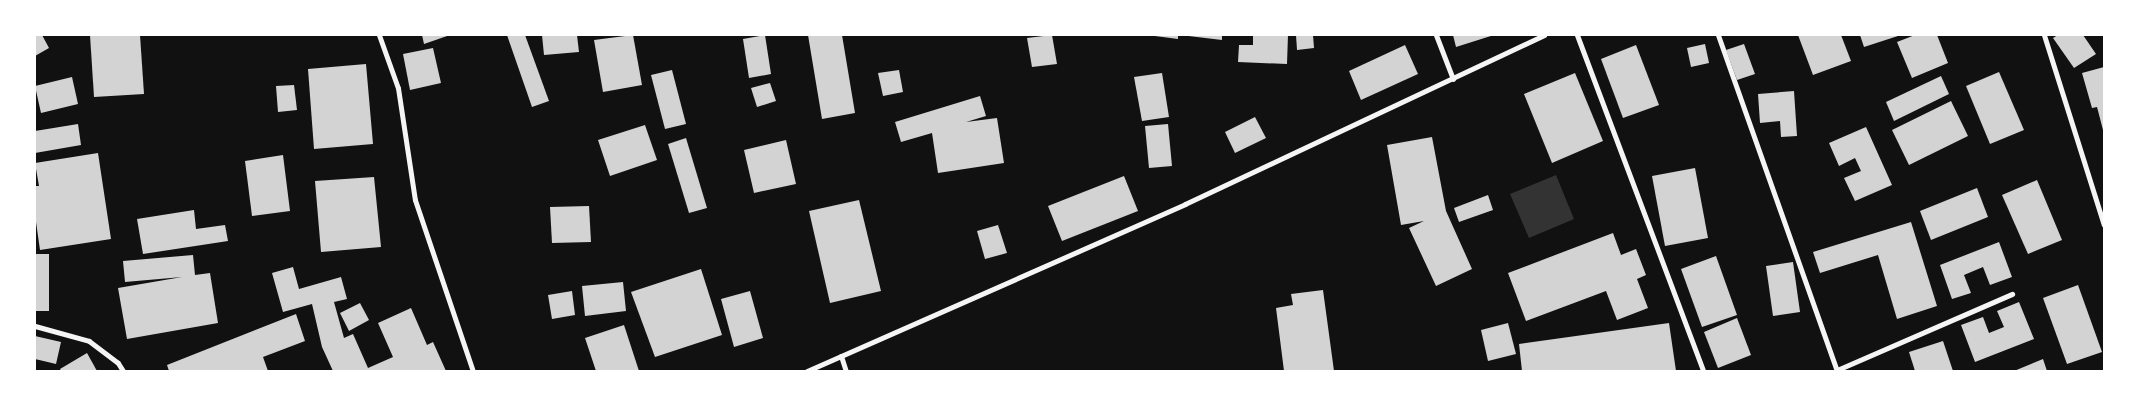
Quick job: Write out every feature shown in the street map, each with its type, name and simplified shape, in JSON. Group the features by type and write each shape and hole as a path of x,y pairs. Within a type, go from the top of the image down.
{"street":[{"path":"380,35 398,88 415,200 473,371"},
{"path":"1436,35 1453,79"},
{"path":"807,371 1185,204 1544,35"},
{"path":"1577,35 1703,371"},
{"path":"1718,35 1837,370 2012,294"},
{"path":"2044,35 2104,225"},
{"path":"35,326 89,341 118,363 123,371"},
{"path":"841,356 846,371"}],"shaded area":[{"path":"1556,175 1574,219 1529,238 1510,194"}],"building":[{"path":"35,35 42,35 49,48 35,56"},
{"path":"90,35 140,35 144,94 94,97"},
{"path":"422,35 450,35 424,44"},
{"path":"507,35 525,35 549,101 532,107"},
{"path":"542,35 577,35 579,52 544,55"},
{"path":"633,35 642,85 603,92 594,40"},
{"path":"765,35 771,74 749,78 743,39"},
{"path":"808,35 842,35 855,113 822,119"},
{"path":"1052,35 1057,64 1032,67 1027,38"},
{"path":"1147,35 1178,35 1178,39"},
{"path":"1180,35 1222,35 1222,40"},
{"path":"1253,35 1288,35 1287,64 1238,62 1239,45 1253,45"},
{"path":"1296,35 1313,35 1314,48 1297,50"},
{"path":"1453,35 1494,35 1456,47"},
{"path":"1798,35 1841,35 1851,61 1813,75"},
{"path":"1860,35 1901,35 1864,47"},
{"path":"1915,35 1937,35 1948,63 1912,78 1897,42"},
{"path":"2058,35 2083,35 2096,54 2074,68 2053,38"},
{"path":"1705,44 1709,63 1691,67 1687,48"},
{"path":"1744,44 1755,74 1737,80 1726,50"},
{"path":"1405,45 1418,74 1361,100 1349,71"},
{"path":"1636,45 1659,105 1623,118 1601,59"},
{"path":"433,48 441,83 410,90 403,54"},
{"path":"366,64 373,144 314,149 308,69"},
{"path":"2104,67 2103,130 2097,107 2092,108 2082,73"},
{"path":"672,70 686,124 665,129 651,75"},
{"path":"899,70 903,92 883,96 878,73"},
{"path":"1999,72 2024,130 1990,144 1966,86"},
{"path":"1162,73 1169,117 1142,121 1134,77"},
{"path":"1575,73 1603,141 1552,163 1524,94"},
{"path":"1941,76 1949,94 1894,121 1886,102"},
{"path":"72,77 78,104 41,113 35,86"},
{"path":"770,83 776,101 757,107 751,88"},
{"path":"294,85 297,110 278,112 276,86"},
{"path":"1794,91 1797,136 1781,137 1780,121 1760,123 1758,94"},
{"path":"980,96 986,116 966,122 997,118 1004,163 938,173 932,133 901,142 895,122"},
{"path":"1951,101 1968,136 1909,165 1892,130"},
{"path":"1255,117 1266,138 1235,153 1225,132"},
{"path":"78,124 81,145 35,153 35,131"},
{"path":"1168,124 1172,166 1149,168 1145,126"},
{"path":"645,125 657,160 610,176 598,140"},
{"path":"1866,127 1892,185 1855,201 1844,178 1861,171 1855,158 1839,166 1829,143"},
{"path":"1432,137 1446,211 1472,269 1436,286 1409,228 1424,221 1401,225 1387,145"},
{"path":"686,138 707,208 689,213 668,144"},
{"path":"786,140 796,184 754,193 744,150"},
{"path":"98,153 111,239 40,250 35,215 35,186 39,186 35,163"},
{"path":"283,155 290,211 252,216 245,161"},
{"path":"1695,168 1708,238 1665,246 1652,176"},
{"path":"1124,176 1138,211 1062,241 1048,206"},
{"path":"374,177 381,247 321,252 315,181"},
{"path":"2037,180 2062,240 2028,254 2002,195"},
{"path":"1977,188 1988,217 1931,240 1920,211"},
{"path":"1488,195 1493,210 1459,222 1454,208"},
{"path":"859,200 881,291 830,303 809,211"},
{"path":"589,206 591,242 552,243 550,207"},
{"path":"194,210 196,229 225,225 228,241 143,254 137,219"},
{"path":"1911,222 1937,306 1897,319 1878,255 1820,273 1813,252"},
{"path":"998,225 1007,253 985,259 977,231"},
{"path":"1613,233 1621,255 1636,249 1646,275 1637,279 1648,308 1617,320 1606,291 1526,321 1508,273"},
{"path":"1999,242 2012,277 1990,285 1983,267 1964,275 1971,293 1952,299 1940,265"},
{"path":"35,254 49,254 49,311 35,311"},
{"path":"193,255 195,275 210,273 218,323 127,339 118,288 182,277 125,282 123,261"},
{"path":"1716,256 1737,315 1702,327 1681,269"},
{"path":"1793,262 1800,312 1773,316 1766,266"},
{"path":"293,267 299,289 341,277 347,299 334,302 344,338 353,334 368,368 393,357 378,323 411,308 427,345 433,342 446,371 333,371 322,347 312,304 283,312 272,273"},
{"path":"701,269 722,335 655,357 631,292"},
{"path":"623,282 626,311 585,316 582,286"},
{"path":"2078,285 2102,352 2067,364 2043,298"},
{"path":"1323,290 1334,371 1284,371 1276,308 1293,305 1291,294"},
{"path":"572,291 575,315 552,319 548,295"},
{"path":"750,291 763,338 734,347 721,299"},
{"path":"2019,302 2034,339 1975,362 1961,325 1983,317 1989,333 2004,327 1997,311"},
{"path":"360,303 369,320 349,331 340,313"},
{"path":"296,314 305,341 263,357 268,371 169,371 167,365"},
{"path":"1737,318 1751,355 1718,368 1704,332"},
{"path":"1508,323 1516,354 1488,361 1481,330"},
{"path":"1669,323 1676,371 1522,371 1519,344"},
{"path":"624,325 639,371 596,371 585,338"},
{"path":"35,336 61,342 56,364 35,359"},
{"path":"1943,341 1953,371 1915,371 1909,352"},
{"path":"87,353 97,371 61,371 60,369"},
{"path":"2043,359 2047,371 2014,371"}]}
